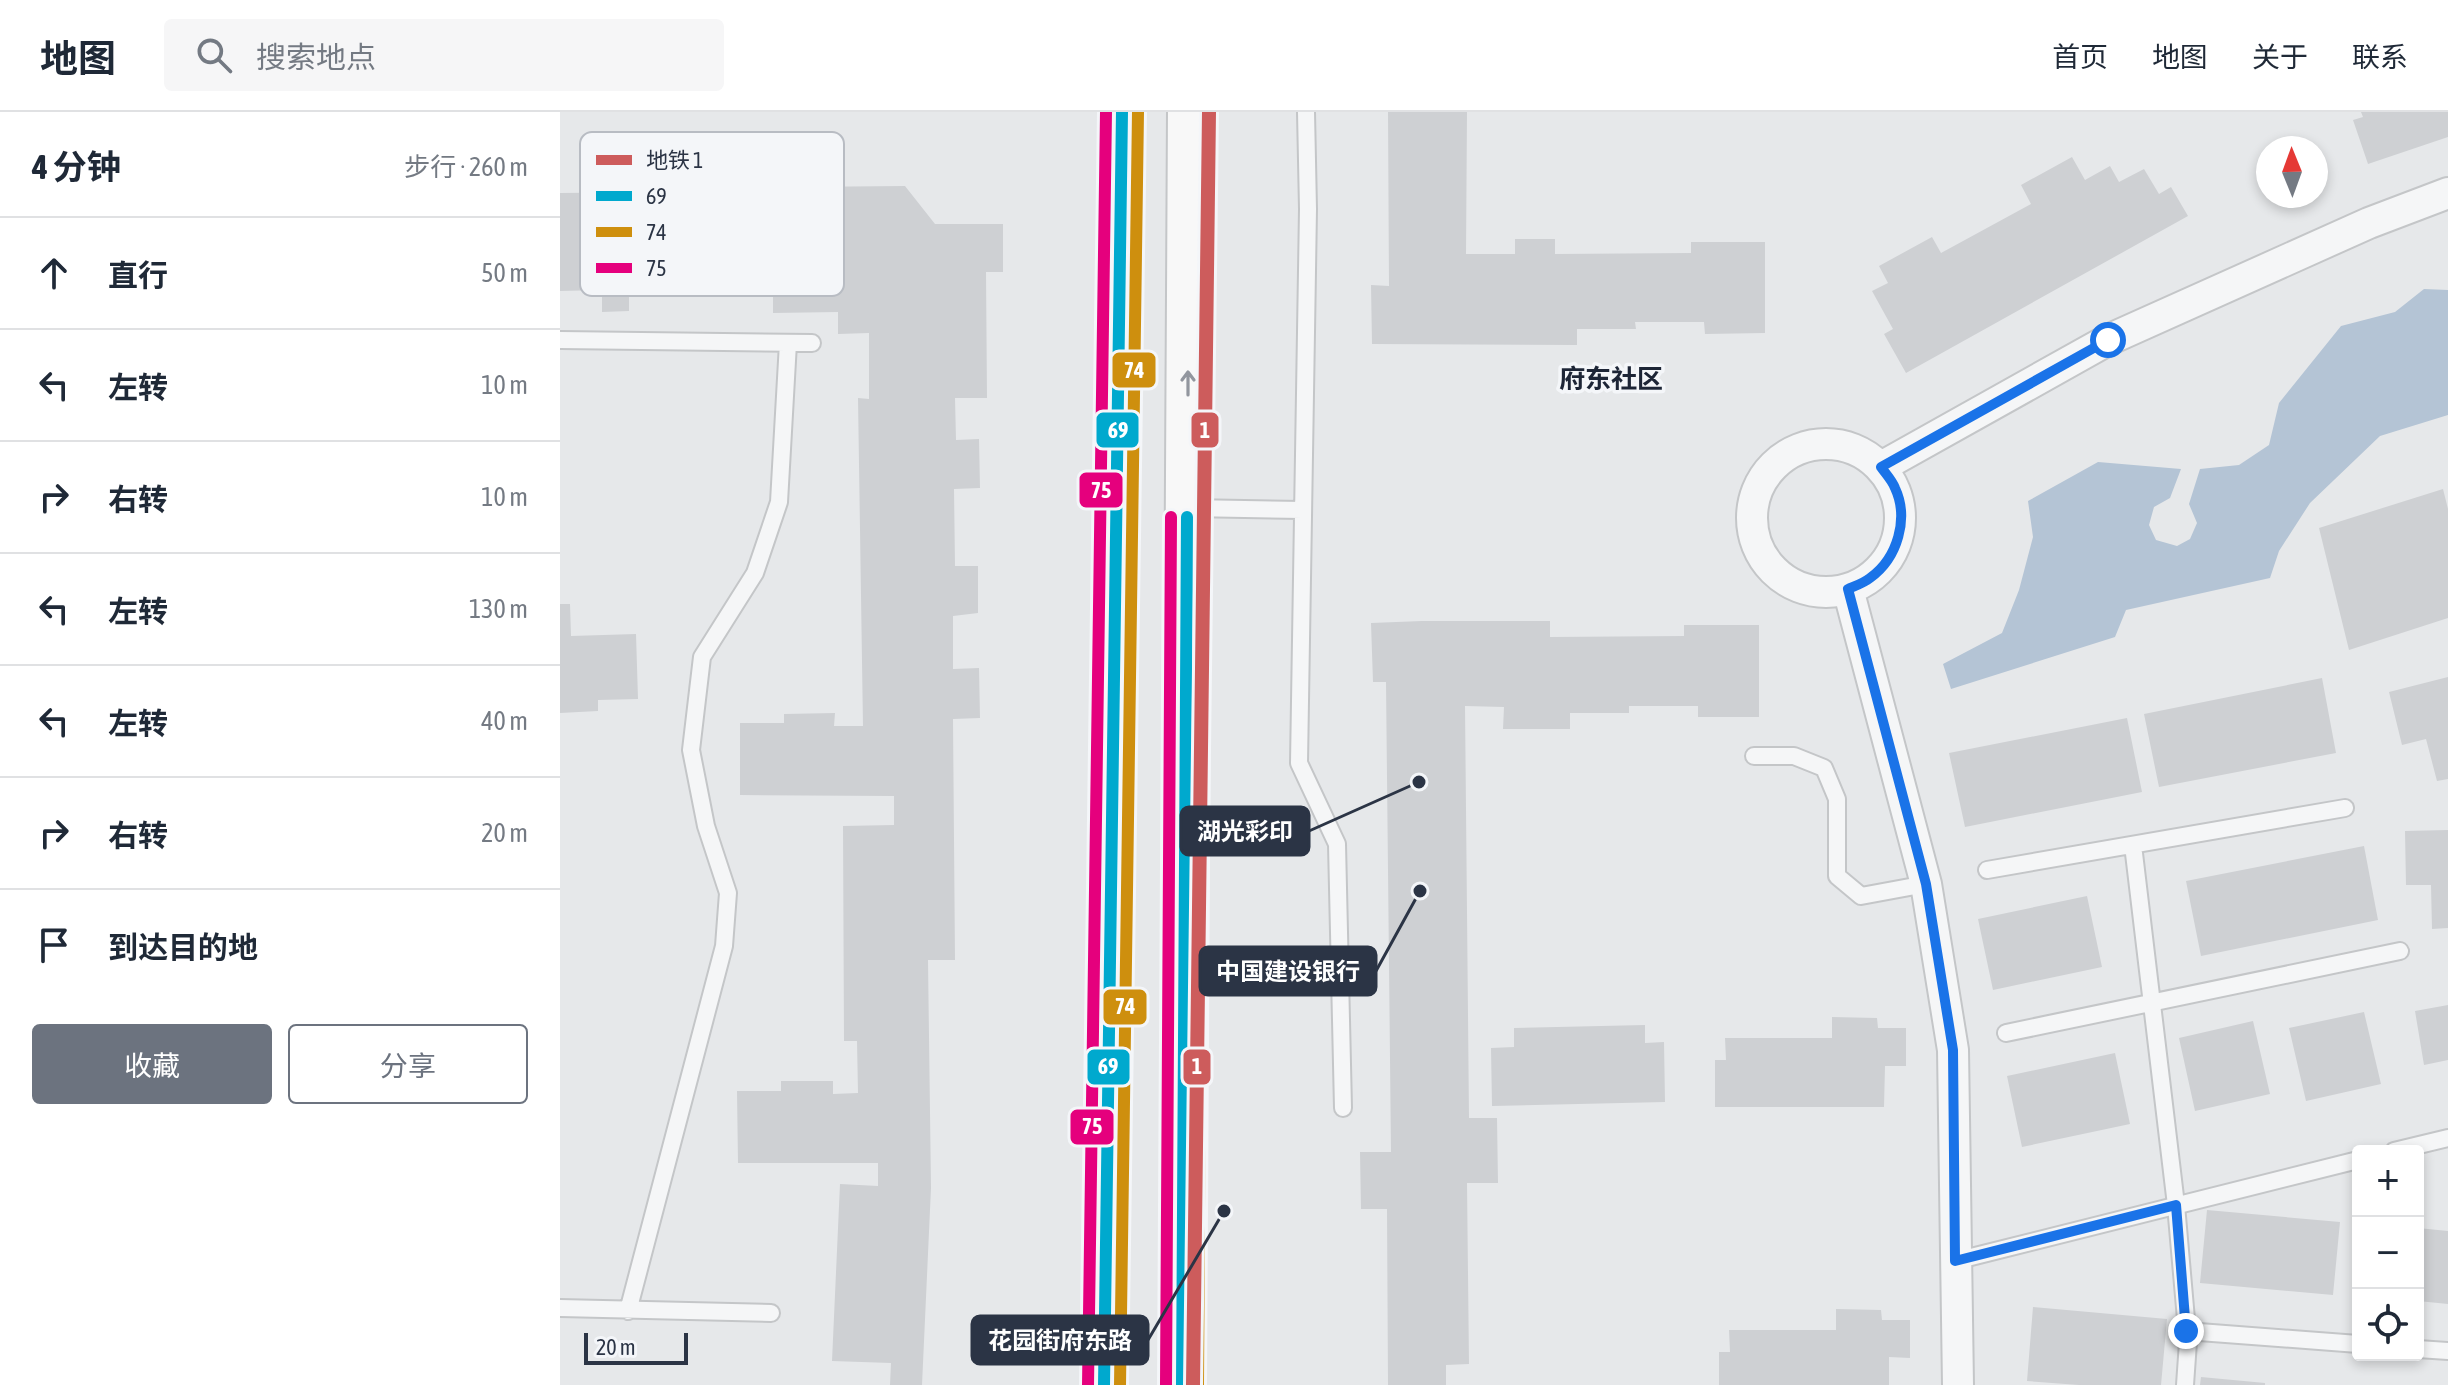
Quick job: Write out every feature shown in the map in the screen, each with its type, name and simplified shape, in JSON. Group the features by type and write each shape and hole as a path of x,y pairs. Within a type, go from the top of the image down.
{"main road":[{"path":"1104,1385 1122,112"},
{"path":"1182,1385 1189,112"}],"street":[{"path":"1881,467 2108,340 2369,223 2448,193"},
{"path":"1815,444 1839,444 1862,452 1881,467 1895,487 1901,512 1899,537 1888,560 1870,578 1848,589 1822,592 1798,586 1778,574 1762,555 1753,533 1752,509 1759,486 1773,466 1792,452 1815,444"},
{"path":"1848,589 1926,884 1953,1050 1958,1385"}],"lane":[{"path":"1306,112 1308,209 1299,763 1337,844 1343,1108"},
{"path":"560,340 812,343"},
{"path":"628,1311 724,946 728,893 706,826 691,750 702,657 755,573 779,502 788,343"},
{"path":"1187,508 1302,510"},
{"path":"1754,756 1794,756 1824,768 1837,799 1837,876 1861,896 1926,884"},
{"path":"1987,870 2345,808"},
{"path":"2133,845 2176,1205 2186,1331 2185,1385"},
{"path":"2006,1033 2400,951"},
{"path":"2419,1145 2448,1138"},
{"path":"1955,1261 2352,1161"},
{"path":"560,1308 771,1313"},
{"path":"2186,1331 2352,1344"},
{"path":"2424,1349 2448,1351"}],"water":[{"path":"2424,289 2448,290 2448,415 2380,436 2310,503 2279,551 2270,578 2126,610 2115,637 1951,689 1943,664 2002,633 2019,590 2033,537 2028,501 2098,462 2181,469 2170,498 2154,507 2149,525 2156,540 2177,546 2190,539 2197,523 2189,504 2200,469 2239,465 2269,445 2279,403 2341,326 2395,312"}],"building":[{"path":"1388,112 1467,112 1466,254 1515,254 1515,239 1555,239 1555,254 1691,253 1691,242 1765,242 1765,333 1705,334 1704,322 1635,322 1636,329 1577,329 1577,345 1372,344 1371,285 1389,286"},
{"path":"2361,112 2448,112 2448,137 2368,164 2353,120 2363,117"},
{"path":"2072,157 2085,180 2110,166 2119,182 2144,169 2159,194 2171,187 2188,216 1906,373 1884,334 1893,329 1872,291 1888,283 1879,266 1932,237 1941,253 2031,204 2021,185"},
{"path":"905,186 935,224 1003,224 1003,272 986,272 987,398 955,398 956,440 979,439 980,488 954,489 955,566 978,566 978,613 953,616 953,669 979,668 980,718 953,719 955,960 928,960 931,1188 922,1385 890,1385 891,1363 832,1361 840,1184 878,1186 878,1163 738,1163 737,1091 781,1091 781,1081 833,1081 833,1094 858,1093 857,1041 844,1041 843,826 894,825 894,796 740,795 740,723 784,723 784,714 835,713 834,726 863,726 858,398 869,399 869,333 838,334 838,312 773,313 773,296 844,296 844,187"},
{"path":"560,193 580,193 580,291 560,291"},
{"path":"602,296 629,296 629,311 602,312"},
{"path":"2443,489 2448,509 2448,618 2349,650 2319,528"},
{"path":"560,604 570,604 571,636 636,634 638,699 598,700 598,711 560,713"},
{"path":"1550,621 1550,637 1684,636 1684,625 1759,625 1759,717 1698,717 1698,706 1629,706 1629,713 1570,713 1570,729 1503,729 1504,707 1465,706 1469,1118 1497,1118 1498,1183 1467,1183 1469,1364 1446,1365 1446,1385 1388,1385 1387,1209 1361,1209 1360,1152 1391,1152 1386,682 1373,682 1371,623"},
{"path":"2448,677 2448,779 2437,781 2426,739 2402,745 2389,692"},
{"path":"2322,678 2336,753 2159,787 2144,714"},
{"path":"2127,718 2142,792 1965,827 1949,753"},
{"path":"2448,830 2448,928 2432,929 2431,885 2406,885 2405,831"},
{"path":"2364,846 2378,920 2201,956 2186,881"},
{"path":"2087,896 2102,967 1993,990 1978,919"},
{"path":"2448,1005 2448,1060 2424,1065 2415,1011"},
{"path":"2364,1012 2381,1084 2306,1101 2289,1028"},
{"path":"1832,1017 1877,1018 1878,1028 1906,1028 1906,1066 1885,1066 1884,1107 1715,1107 1715,1060 1726,1060 1725,1038 1832,1038"},
{"path":"2253,1021 2270,1094 2195,1111 2179,1038"},
{"path":"1645,1025 1645,1043 1664,1042 1665,1102 1492,1106 1491,1048 1514,1047 1514,1028"},
{"path":"2115,1053 2130,1124 2022,1147 2007,1076"},
{"path":"2207,1210 2340,1222 2333,1295 2200,1283"},
{"path":"2424,1229 2448,1231 2448,1304 2424,1302"},
{"path":"2033,1307 2167,1319 2161,1385 2079,1385 2027,1381"},
{"path":"1836,1309 1881,1310 1882,1320 1910,1320 1910,1358 1889,1357 1889,1385 1719,1385 1719,1352 1730,1352 1729,1330 1836,1330"},
{"path":"2201,1377 2265,1383 2265,1385 2200,1385"}],"metro line":[{"name":"1","path":"1193,1385 1209,112"}],"transit line":[{"name":"75","path":"1088,1385 1106,112"},
{"name":"69","path":"1104,1385 1122,112"},
{"name":"74","path":"1120,1385 1138,112"},
{"name":"75","path":"1166,1385 1171,517"},
{"name":"69","path":"1182,1385 1187,517"},
{"name":"74","path":"1198,1385 1203,517"}],"place":[{"name":"湖光彩印","path":"1419,782"},
{"name":"中国建设银行","path":"1420,891"},
{"name":"花园街府东路","path":"1224,1211"}],"district":[{"name":"府东社区","path":"1611,379"}],"route":[{"path":"2108,340 1881,467 1895,487 1901,512 1899,537 1888,560 1870,578 1848,589 1926,884 1953,1050 1955,1261 2176,1205 2186,1331"}]}
